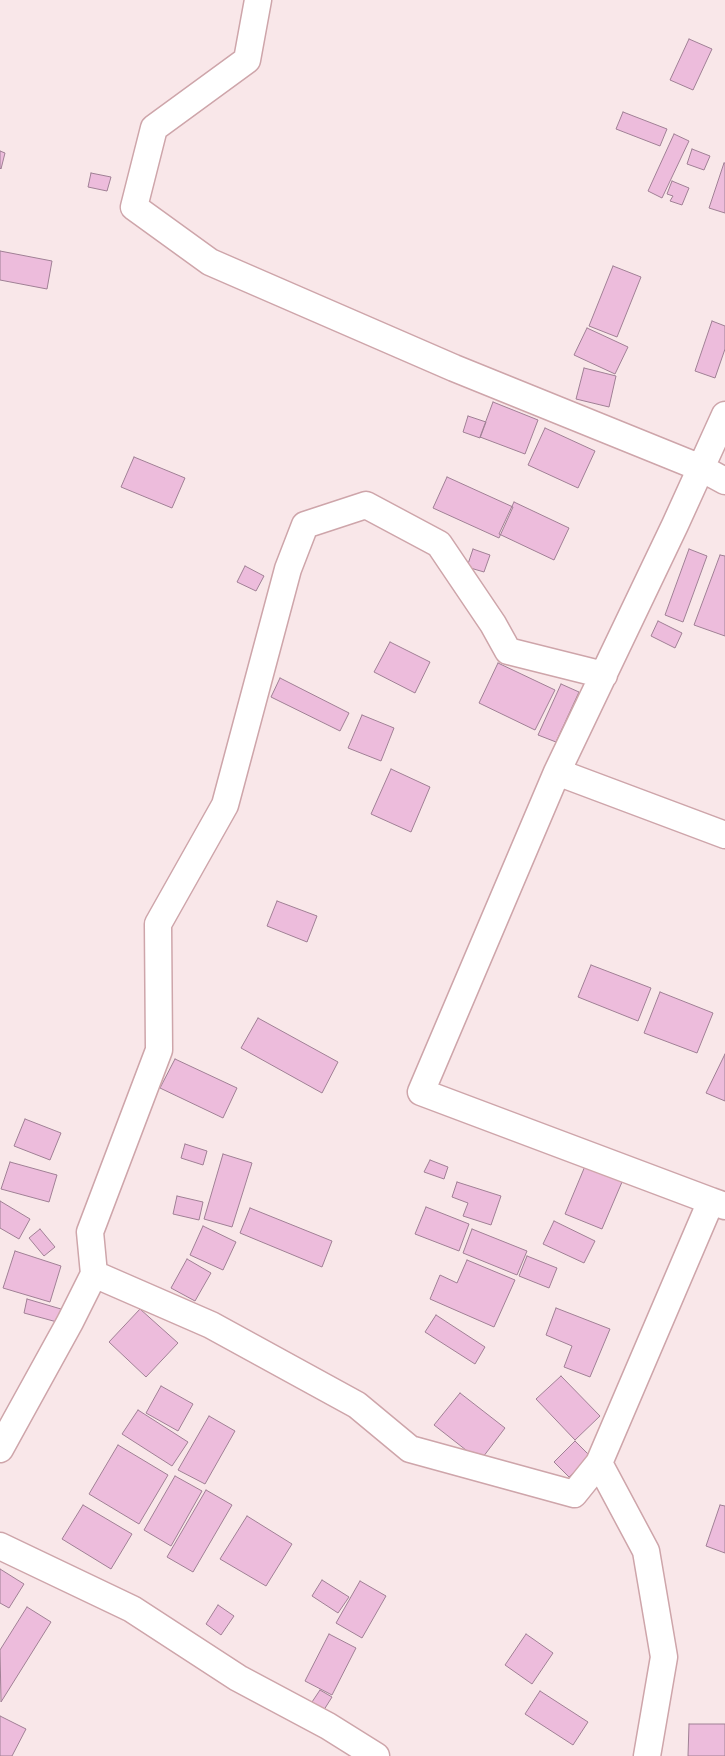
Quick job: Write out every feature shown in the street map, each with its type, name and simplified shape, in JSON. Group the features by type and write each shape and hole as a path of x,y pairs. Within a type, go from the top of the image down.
{"street":[{"path":"258,0 247,60 154,128 134,207 210,262 454,368 701,468 725,481"},
{"path":"94,1274 211,1325 357,1405 410,1448 574,1494 599,1463 718,1204 422,1092 557,772 725,414"},
{"path":"0,1449 70,1322 94,1274 90,1232 159,1050 158,924 225,805 288,569 305,525 366,505 439,544 493,624 508,651 604,675"},
{"path":"557,772 725,835"},
{"path":"599,1463 646,1551 664,1657 647,1756"},
{"path":"0,1546 132,1609 238,1678 328,1726 376,1756"}],"building":[{"path":"689,39 712,49 693,90 670,80"},
{"path":"623,112 667,129 660,146 616,129"},
{"path":"674,134 689,141 662,198 648,191"},
{"path":"692,149 710,156 704,170 687,164"},
{"path":"0,151 5,153 1,169 0,168"},
{"path":"725,163 725,213 709,208"},
{"path":"91,173 111,177 107,191 88,187"},
{"path":"672,181 689,188 682,205 670,201 673,196 667,194"},
{"path":"0,251 52,261 47,289 0,280"},
{"path":"613,266 641,277 617,337 589,326"},
{"path":"712,321 725,326 725,349 715,378 695,371"},
{"path":"587,328 628,347 615,374 574,355"},
{"path":"584,368 616,376 609,407 576,399"},
{"path":"493,402 538,420 525,454 480,437"},
{"path":"468,416 486,422 480,438 463,432"},
{"path":"545,428 595,451 578,488 528,465"},
{"path":"134,457 185,478 172,508 121,487"},
{"path":"447,477 513,507 499,538 433,508"},
{"path":"514,502 569,528 554,560 499,534"},
{"path":"473,549 490,555 484,572 467,567"},
{"path":"689,549 707,556 683,622 665,615"},
{"path":"720,555 725,556 725,636 694,625"},
{"path":"245,566 264,576 256,591 237,582"},
{"path":"658,621 682,633 675,648 651,636"},
{"path":"390,642 430,662 415,693 374,672"},
{"path":"498,663 555,690 535,730 479,703"},
{"path":"280,678 349,713 340,731 271,697"},
{"path":"561,684 579,692 556,742 538,735"},
{"path":"362,715 394,728 381,761 348,748"},
{"path":"391,769 430,787 411,832 371,814"},
{"path":"277,901 317,916 307,942 267,926"},
{"path":"591,965 651,988 638,1021 578,997"},
{"path":"660,992 713,1013 697,1053 644,1033"},
{"path":"258,1018 338,1062 322,1093 241,1048"},
{"path":"725,1054 725,1101 706,1093"},
{"path":"175,1059 237,1088 223,1118 160,1088"},
{"path":"25,1119 61,1133 50,1160 14,1146"},
{"path":"185,1144 207,1151 203,1165 181,1158"},
{"path":"223,1154 252,1163 232,1227 204,1219"},
{"path":"588,1159 625,1175 602,1229 565,1214"},
{"path":"430,1160 448,1167 444,1179 424,1172"},
{"path":"10,1162 57,1175 49,1202 1,1189"},
{"path":"457,1182 501,1196 491,1225 463,1216 468,1203 452,1197"},
{"path":"177,1196 203,1202 199,1220 173,1214"},
{"path":"0,1201 30,1219 19,1239 0,1228"},
{"path":"426,1207 469,1224 459,1251 415,1234"},
{"path":"250,1208 332,1241 322,1267 240,1233"},
{"path":"554,1221 595,1241 584,1263 543,1244"},
{"path":"203,1226 236,1242 223,1270 190,1255"},
{"path":"40,1229 55,1247 44,1256 29,1238"},
{"path":"472,1229 527,1251 517,1275 463,1253"},
{"path":"15,1251 61,1266 50,1302 3,1288"},
{"path":"527,1256 557,1268 549,1288 519,1276"},
{"path":"187,1259 211,1273 195,1301 171,1288"},
{"path":"467,1260 515,1280 494,1327 430,1299 440,1275 457,1283"},
{"path":"27,1299 61,1309 57,1322 24,1313"},
{"path":"556,1308 610,1329 590,1377 564,1367 572,1346 546,1335"},
{"path":"140,1309 178,1343 146,1377 109,1342"},
{"path":"436,1315 485,1347 475,1364 425,1332"},
{"path":"561,1376 600,1416 575,1440 536,1399"},
{"path":"161,1386 193,1404 178,1431 146,1413"},
{"path":"460,1393 505,1428 480,1461 434,1425"},
{"path":"138,1410 188,1442 172,1466 122,1434"},
{"path":"209,1416 235,1431 205,1484 178,1470"},
{"path":"575,1441 590,1456 569,1477 554,1462"},
{"path":"118,1445 168,1475 139,1524 89,1494"},
{"path":"175,1476 202,1491 171,1546 144,1530"},
{"path":"206,1490 232,1505 193,1572 167,1557"},
{"path":"83,1505 132,1534 111,1569 62,1539"},
{"path":"720,1505 725,1506 725,1553 706,1546"},
{"path":"247,1516 292,1544 266,1586 220,1559"},
{"path":"0,1569 24,1584 9,1608 0,1603"},
{"path":"322,1580 349,1597 338,1613 312,1596"},
{"path":"360,1581 386,1596 362,1638 336,1623"},
{"path":"218,1605 234,1616 221,1635 206,1624"},
{"path":"27,1607 51,1622 1,1702 0,1650"},
{"path":"329,1634 356,1648 332,1695 305,1681"},
{"path":"526,1634 553,1653 532,1684 505,1665"},
{"path":"320,1690 332,1697 322,1713 310,1705"},
{"path":"540,1691 588,1722 573,1745 525,1714"},
{"path":"0,1716 26,1729 12,1756 0,1756"},
{"path":"689,1724 725,1724 725,1756 688,1756"}]}
